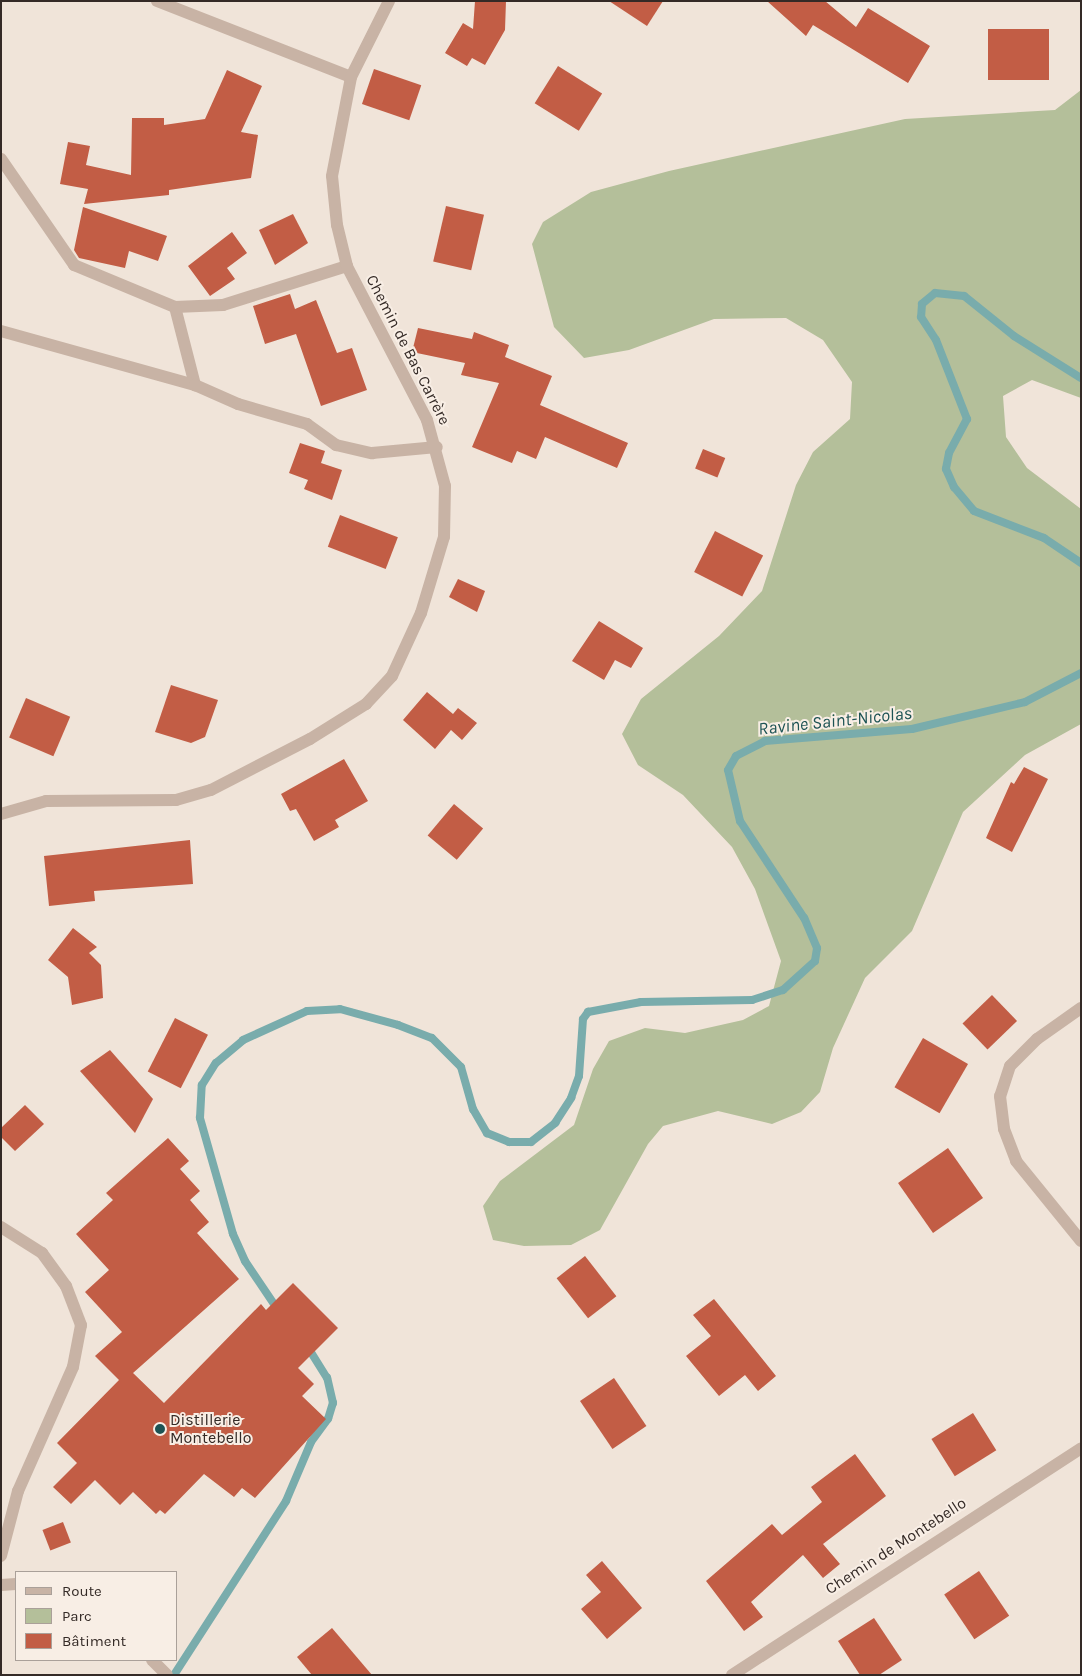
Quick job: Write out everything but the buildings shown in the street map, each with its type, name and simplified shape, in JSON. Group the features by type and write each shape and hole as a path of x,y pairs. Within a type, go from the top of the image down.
{"street":[{"path":"157,1 351,77"},
{"name":"Chemin de Bas Carrère","path":"3,810 46,801 176,800 211,790 310,740 366,704 392,676 421,613 444,537 445,486 437,447 347,266 337,224 332,176 351,77 389,1"},
{"path":"1,159 74,265 175,307 223,305 347,266"},
{"path":"175,307 195,385"},
{"path":"1,331 195,385 238,404 307,424 336,445 372,453 437,447"},
{"path":"1081,1008 1037,1039 1010,1066 1000,1096 1004,1129 1016,1161 1081,1241"},
{"path":"1,1227 42,1253 66,1286 81,1325 74,1367 18,1491 1,1556"},
{"name":"Chemin de Montebello","path":"732,1675 1081,1448"},
{"path":"1,1585 15,1584"},
{"path":"153,1661 167,1675"}],"green space":[{"path":"1081,90 1081,398 1032,380 1003,396 1006,437 1027,468 1081,509 1081,724 1025,755 963,812 912,931 865,978 833,1048 820,1092 801,1112 772,1124 718,1111 663,1126 648,1144 600,1230 571,1245 524,1246 493,1240 483,1206 500,1181 574,1125 593,1069 609,1041 645,1028 685,1033 743,1020 769,1006 781,961 755,889 732,847 683,795 638,765 622,734 641,699 719,636 762,591 796,485 813,452 850,419 852,382 823,340 786,318 714,319 629,350 584,358 554,327 532,244 543,222 591,192 669,171 905,119 1055,110"}],"waterway":[{"name":"Ravine Saint-Nicolas","path":"1081,378 1014,336 964,296 935,293 922,304 921,317 936,340 967,419 949,453 946,469 954,487 974,511 1044,538 1081,563"},
{"name":"Ravine Saint-Nicolas","path":"278,1310 245,1261 233,1234 200,1118 202,1085 216,1063 243,1040 307,1011 340,1009 398,1025 432,1038 461,1067 473,1109 487,1133 509,1142 531,1142 555,1123 571,1098 579,1076 583,1019 588,1012 641,1002 752,1000 783,990 815,961 817,948 804,918 740,821 728,770 736,756 765,741 912,729 1025,702 1081,673"},
{"name":"Ravine Saint-Nicolas","path":"174,1675 286,1501 311,1442 328,1419 333,1403 327,1378 308,1347"}],"place":[{"name":"Distillerie Montebello","path":"160,1429"}]}
